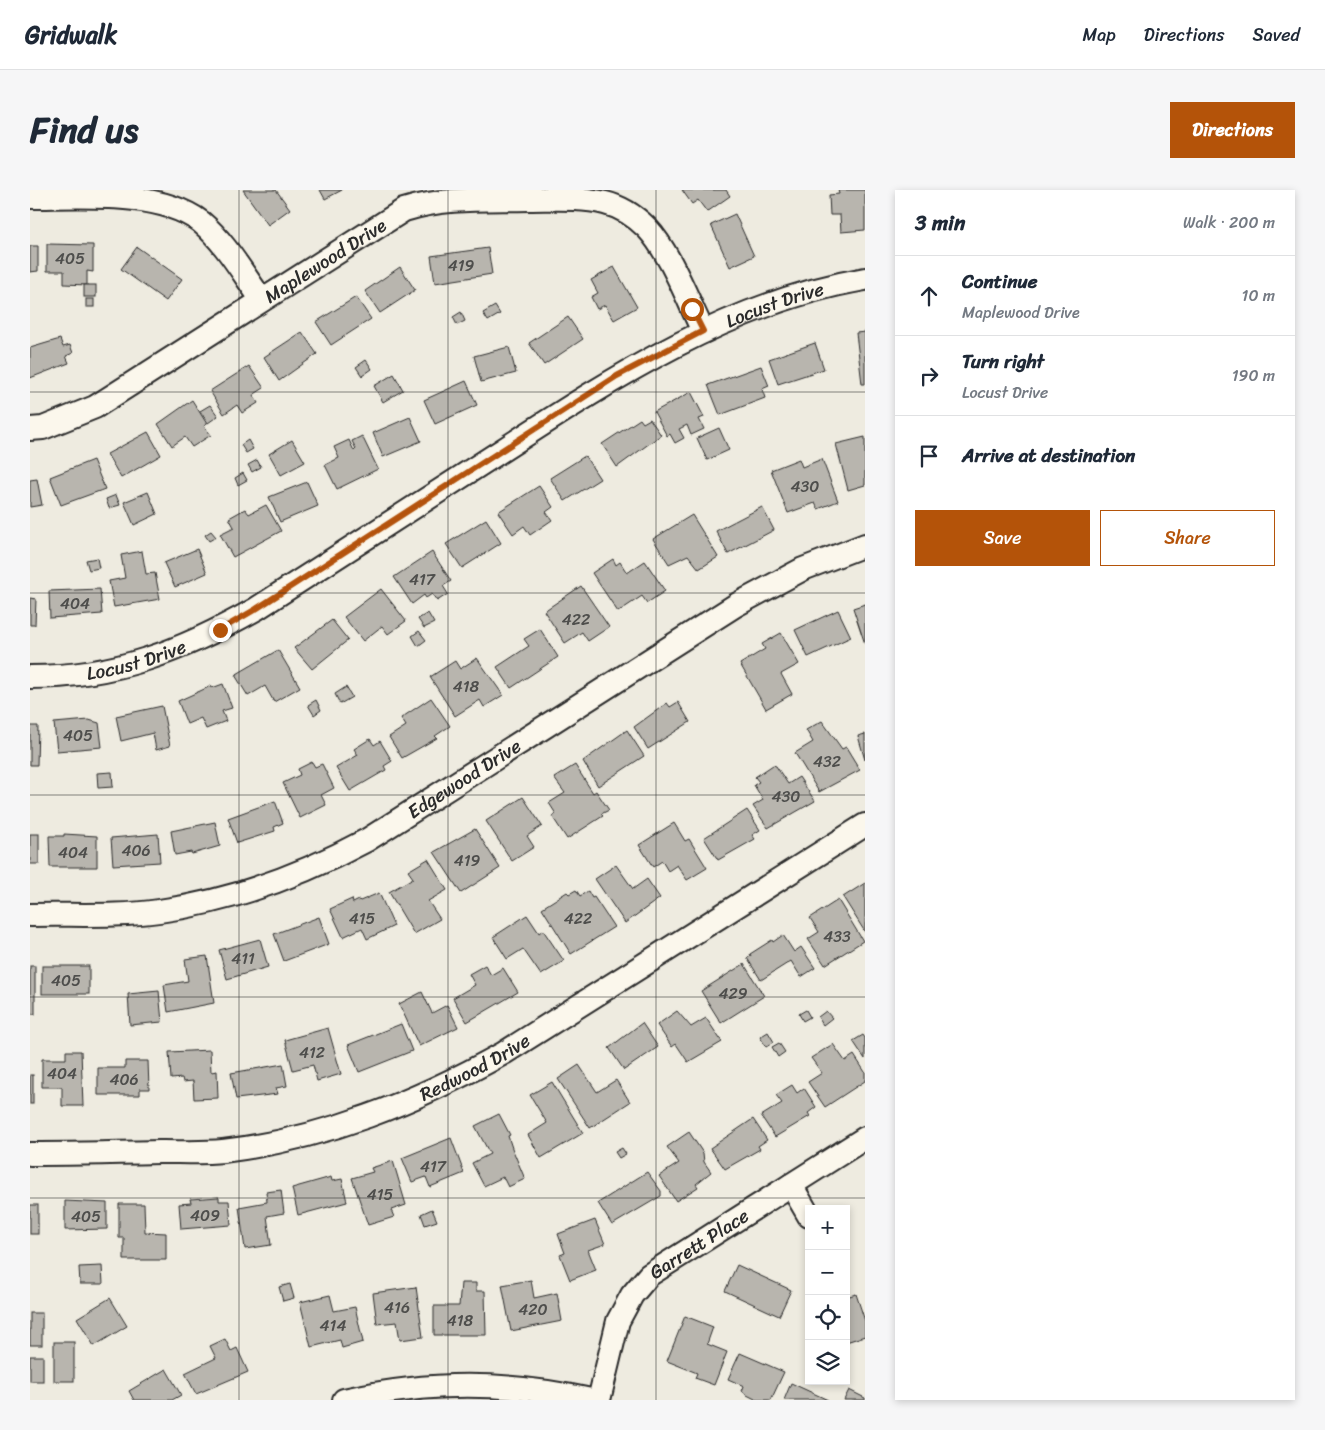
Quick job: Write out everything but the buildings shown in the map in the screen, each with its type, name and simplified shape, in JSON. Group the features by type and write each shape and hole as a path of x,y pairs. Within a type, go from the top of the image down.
{"street":[{"path":"30,197 120,197 150,200 177,207 200,222 218,239 262,300"},
{"name":"Maplewood Drive","path":"30,430 43,428 95,407 262,300 411,208 450,200 580,199 606,204 627,212 647,229 662,250 703,331"},
{"name":"Locust Drive","path":"30,677 60,677 123,667 160,656 220,630 256,609 617,376 703,331 791,297 865,279"},
{"name":"Edgewood Drive","path":"30,914 110,914 158,911 193,905 234,896 328,861 366,840 736,605 803,568 865,545"},
{"name":"Redwood Drive","path":"30,1154 222,1151 273,1143 326,1131 395,1107 449,1084 504,1053 865,825"},
{"name":"Garrett Place","path":"599,1400 618,1321 632,1295 650,1275 865,1138"},
{"path":"790,1185 805,1209"},
{"path":"344,1400 381,1392 480,1384 525,1388 591,1400"}],"route":[{"path":"220,630 256,609 617,376 703,331 692,309"}]}
